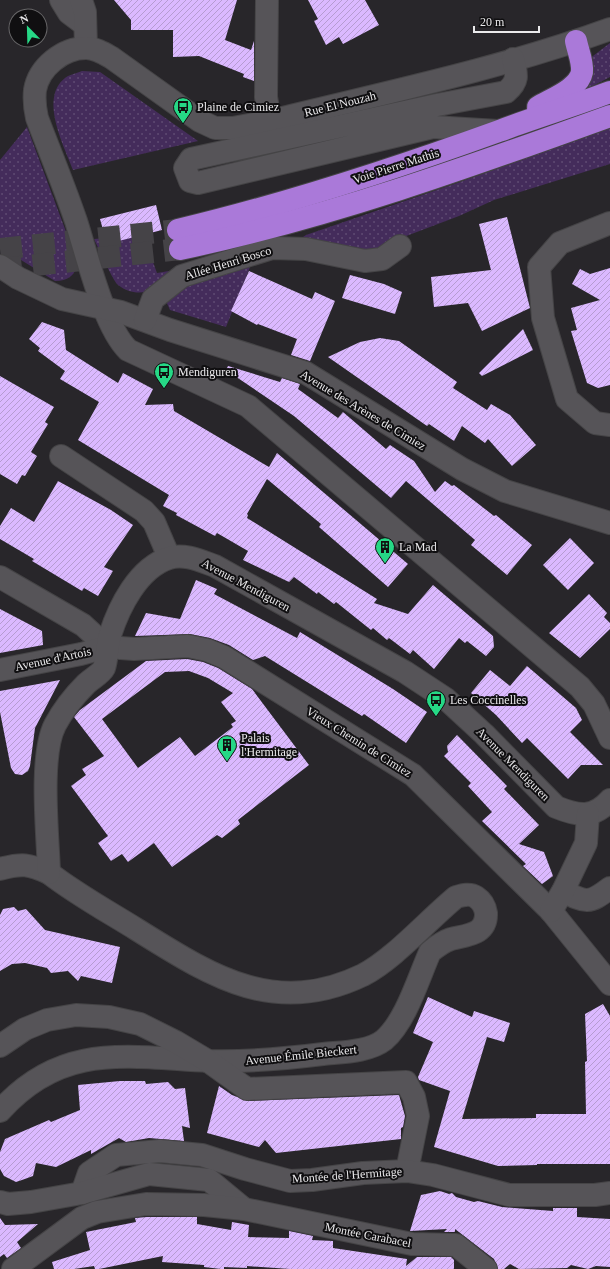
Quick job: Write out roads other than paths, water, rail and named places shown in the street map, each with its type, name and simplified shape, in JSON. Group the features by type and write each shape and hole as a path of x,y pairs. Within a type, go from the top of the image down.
{"highway":[{"path":"498,131 574,86 582,74 582,63 576,41"},
{"name":"Voie Pierre Mathis","path":"610,92 498,131 472,142 300,197 227,218 179,239 230,238 314,216 478,164 610,116"}],"street":[{"path":"61,0 69,13 85,25"},
{"path":"81,0 85,25 86,48 69,52 52,60 43,71 35,89 35,102 37,118 75,220 104,308 117,338 128,350 248,406 574,682 594,704 610,738"},
{"path":"268,0 266,97 270,121"},
{"name":"Rue El Nouzah","path":"86,48 100,51 112,58 200,121 214,128 233,128 270,121 513,60 610,29"},
{"path":"498,131 433,127 198,183 190,181 185,168 191,159 429,106 506,92 514,85 517,75 513,60"},
{"path":"610,223 560,243 539,267 542,318 567,399 594,423 610,426"},
{"name":"Allée Henri Bosco","path":"145,320 153,299 182,276 272,248 306,249 365,261 382,259 400,246"},
{"name":"Avenue des Arènes de Cimiez","path":"0,266 18,278 62,299 121,312 170,330 306,373 462,469 505,491 610,523"},
{"path":"61,456 144,511 154,522 169,558"},
{"name":"Avenue Mendiguren","path":"49,873 46,762 54,727 71,701 104,669 107,646 114,623 128,594 139,579 154,565 169,558 191,557 216,566 405,672 446,699 556,807 574,814 588,814"},
{"path":"0,577 83,625 107,646"},
{"name":"Avenue d'Artois","path":"0,670 82,654 107,646"},
{"name":"Vieux Chemin de Cimiez","path":"107,646 134,649 188,646 207,650 224,657 414,775 551,911 610,984"},
{"path":"551,911 563,892 586,843 588,814 602,809 610,800"},
{"name":"Avenue Émile Bieckert","path":"0,869 13,865 31,865 49,873 188,962 221,978 256,990 290,993 324,989 364,974 383,962 456,897 465,894 473,895 483,903 486,911 484,925 478,932 439,944 430,952 395,1028 382,1041 365,1048 347,1052 261,1062 208,1061 121,1056 94,1058 77,1061 61,1067 31,1084 0,1111"},
{"path":"563,892 581,901 589,901 597,898 610,888"},
{"path":"0,1046 25,1029 47,1020 76,1015 109,1017 140,1024 176,1042 208,1061"},
{"name":"Montée de l'Hermitage","path":"82,1193 89,1173 116,1155 160,1151 202,1155 245,1169 290,1181 312,1180 363,1173 407,1171 418,1116 414,1097 406,1082 247,1089 208,1061"},
{"path":"407,1171 433,1175 509,1195 595,1195 610,1193"},
{"path":"0,1202 8,1204 31,1202 82,1193 149,1174 209,1180 244,1209"},
{"path":"13,1269 77,1221 97,1212 146,1204 204,1205 244,1209"},
{"name":"Montée Carabacel","path":"244,1209 412,1244 456,1245 486,1269"}],"tunnel":[{"path":"0,249 178,230"},
{"path":"0,269 180,249"}],"place":[{"name":"Plaine de Cimiez","path":"183,124"},
{"name":"Mendiguren","path":"164,389"},
{"name":"La Mad","path":"385,564"},
{"name":"Les Coccinelles","path":"436,717"},
{"name":"Palais l'Hermitage","path":"227,762"}]}
